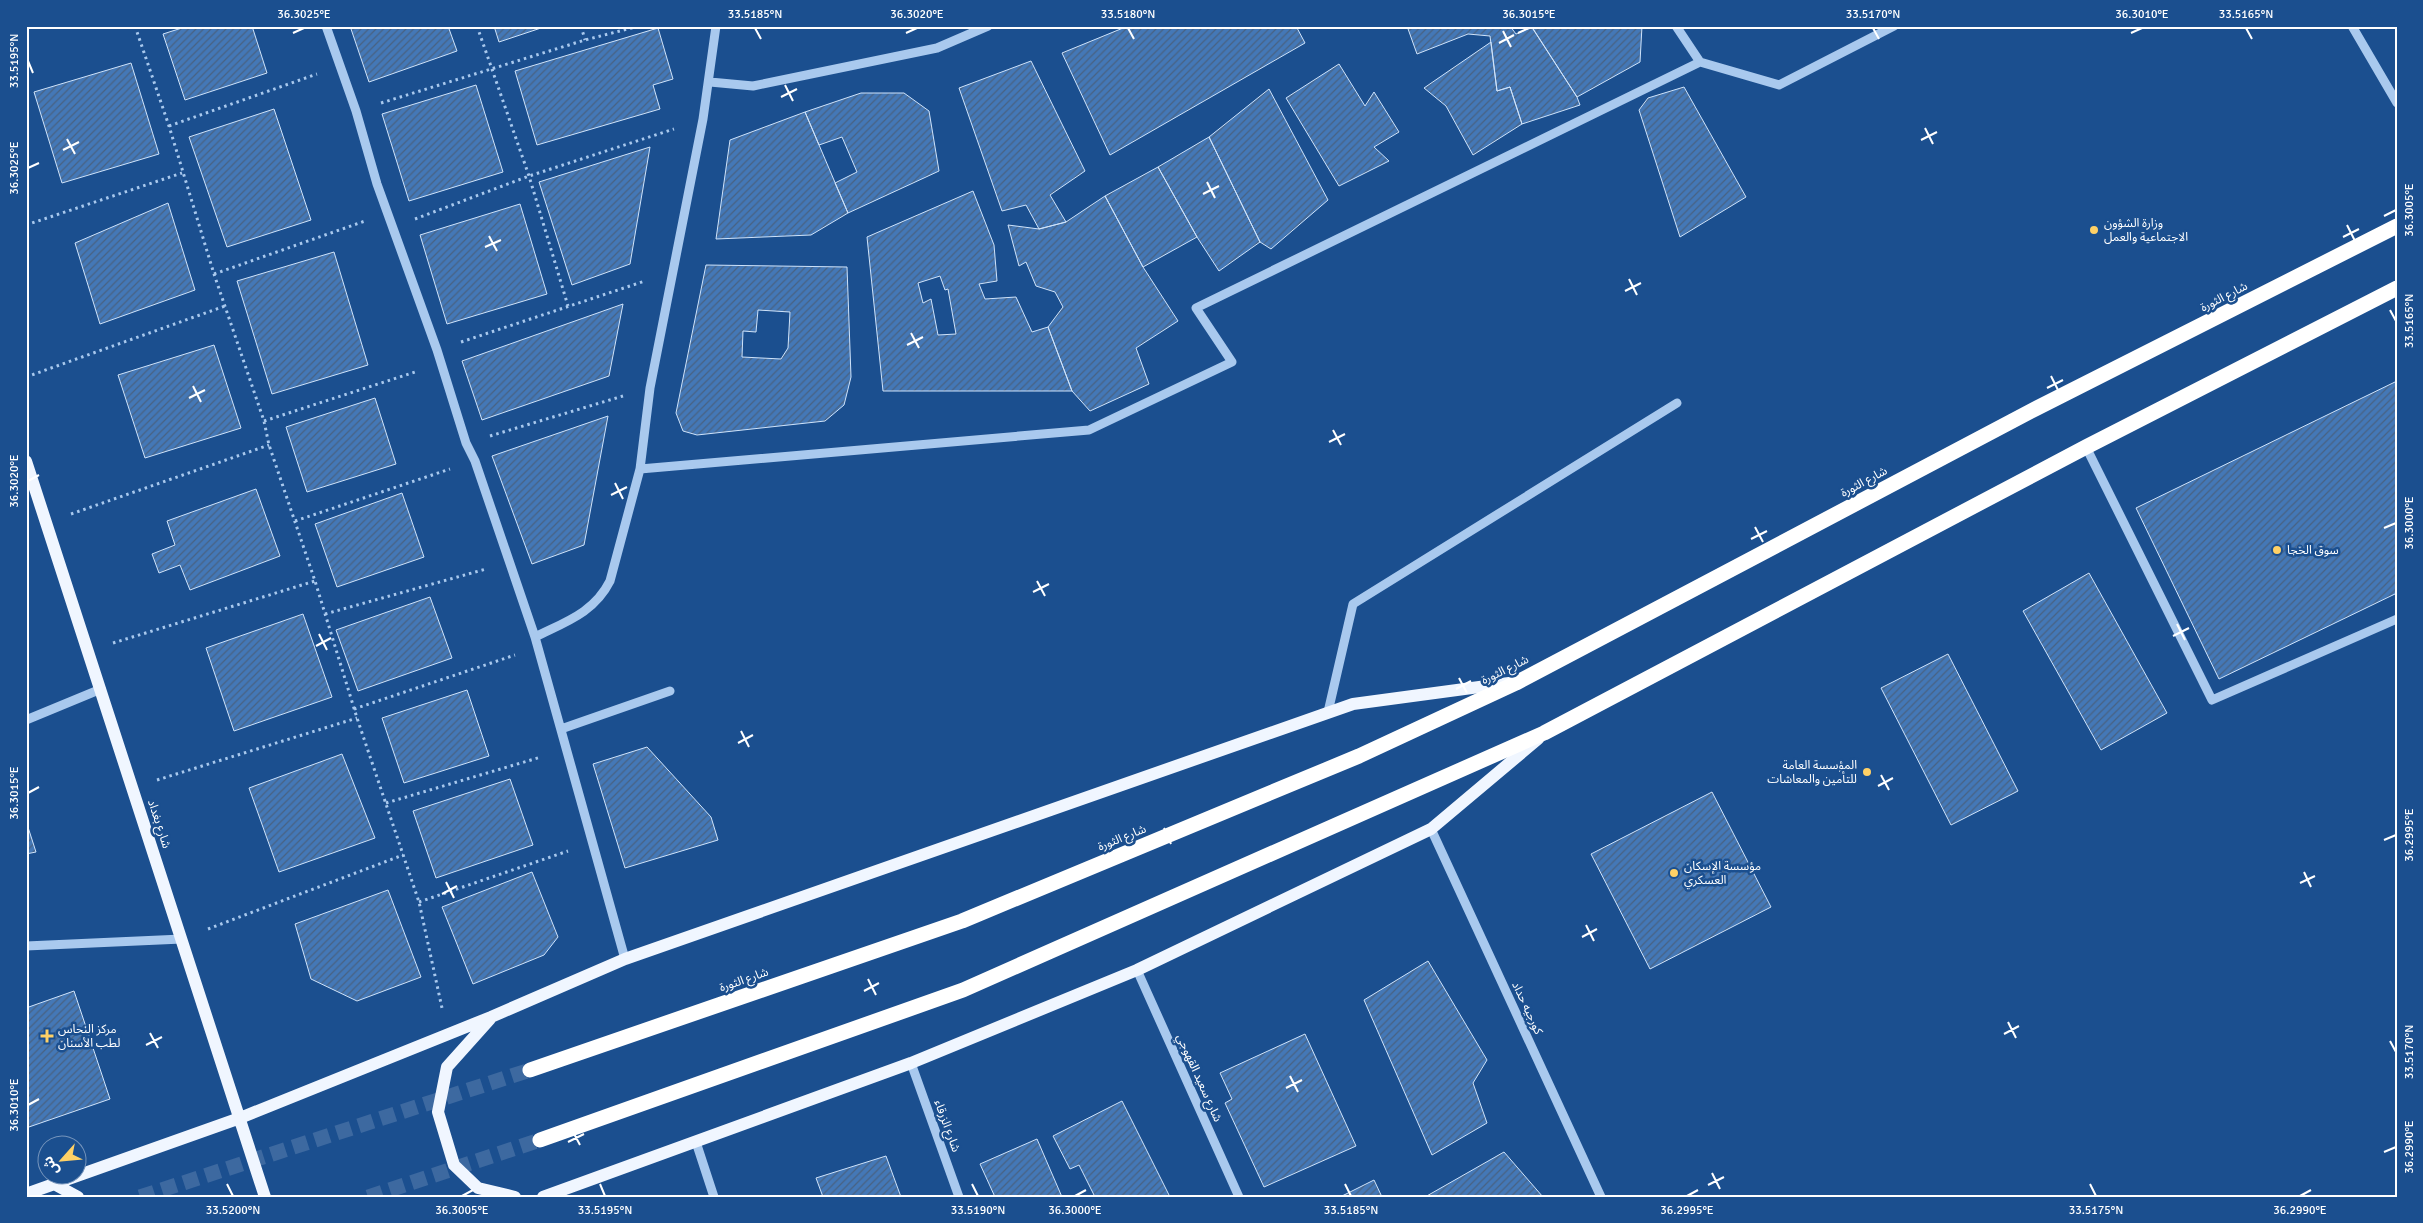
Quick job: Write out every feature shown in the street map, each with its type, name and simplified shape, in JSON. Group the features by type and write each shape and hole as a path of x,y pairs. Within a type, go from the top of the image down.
{"highway":[{"name":"شارع الثورة","path":"530,1070 962,921 1359,756 1516,682 2037,408 2397,226"},
{"path":"540,1140 964,990 1544,733 2086,447 2397,288"}],"main road":[{"name":"شارع بغداد","path":"26,461 265,1197"},
{"path":"88,1173 240,1118 447,1033 491,1017 625,958 1328,712 1353,704 1516,682"},
{"path":"543,1197 910,1063 1136,970 1431,829 1544,733"},
{"path":"491,1017 447,1067 438,1112 454,1165 478,1188 515,1197"},
{"path":"26,1194 53,1186"},
{"path":"58,1186 78,1197"}],"street":[{"path":"326,26 356,111 393,227 437,350 466,443 476,461 535,637 625,958"},
{"path":"535,637 591,607 602,596 610,581 640,469 650,388 710,82 716,26"},
{"path":"710,82 753,86 937,48 988,26"},
{"path":"1676,26 1700,62 1779,85 1894,26"},
{"path":"2352,26 2397,103"},
{"path":"640,469 1089,430 1232,362 1196,308 1700,62"},
{"path":"1328,712 1353,604 1676,403"},
{"path":"2086,447 2212,700 2397,619"},
{"path":"26,720 101,689"},
{"path":"562,729 670,691"},
{"name":"كورجيه حداد","path":"1431,829 1601,1197"},
{"path":"26,946 182,939"},
{"name":"شارع سعيد القهوجي","path":"1136,970 1239,1197"},
{"name":"شارع الزرقاء","path":"910,1063 959,1197"},
{"path":"696,1142 714,1197"}],"path":[{"path":"135,26 169,126 214,274 264,421 269,445 315,581 354,709 419,902 447,1033"},
{"path":"477,26 529,176 568,306"},
{"path":"581,26 584,40"},
{"path":"356,111 584,40 639,26"},
{"path":"169,126 340,66"},
{"path":"393,227 529,176 703,120"},
{"path":"26,225 182,172"},
{"path":"214,274 389,213"},
{"path":"437,350 674,271"},
{"path":"26,378 225,306"},
{"path":"264,421 441,364"},
{"path":"466,443 650,388"},
{"path":"46,522 269,445"},
{"path":"294,521 476,461"},
{"path":"325,614 510,562"},
{"path":"88,651 315,581"},
{"path":"354,709 538,647"},
{"path":"133,787 357,718"},
{"path":"386,803 567,749"},
{"path":"419,902 592,842"},
{"path":"182,939 403,855"}],"building":[{"path":"188,26 252,26 267,73 185,100 163,34"},
{"path":"350,26 448,26 457,51 369,82"},
{"path":"494,26 547,26 499,42"},
{"path":"1128,26 1296,26 1305,43 1110,155 1062,53"},
{"path":"1407,26 1510,26 1516,34 1532,27 1577,97 1580,105 1522,124 1510,87 1497,91 1490,36 1468,34 1417,54"},
{"path":"1531,26 1642,26 1640,62 1577,97"},
{"path":"658,28 673,79 653,85 660,109 537,145 515,71"},
{"path":"1491,42 1497,91 1510,87 1522,124 1473,155 1446,106 1424,88"},
{"path":"1031,61 1085,171 1050,195 1066,222 1039,229 1026,205 1002,211 959,88"},
{"path":"131,63 159,154 62,183 34,92"},
{"path":"1339,64 1365,106 1374,92 1399,132 1374,147 1389,161 1339,186 1286,98"},
{"path":"476,85 503,172 409,201 382,114"},
{"path":"1684,87 1746,197 1680,237 1639,110 1648,98"},
{"path":"1269,89 1328,200 1271,249 1260,242 1209,137"},
{"path":"861,93 904,93 929,111 939,171 848,213 835,183 857,172 842,137 819,145 805,112"},
{"path":"274,109 311,220 227,247 189,137"},
{"path":"805,112 848,213 811,235 716,239 730,140"},
{"path":"1209,137 1260,242 1219,271 1197,237 1158,167"},
{"path":"650,147 630,264 572,285 539,182"},
{"path":"1158,167 1197,237 1143,267 1105,196"},
{"path":"973,191 994,245 997,281 979,284 985,299 1016,297 1032,332 1048,327 1072,391 883,391 867,237","holes":["940,276 945,290 948,289 956,334 938,335 931,299 923,303 918,283"]},
{"path":"1105,196 1143,267 1178,321 1136,348 1149,384 1090,411 1072,391 1048,327 1063,307 1055,292 1036,286 1026,262 1019,266 1008,225 1039,229 1066,222"},
{"path":"168,203 195,290 100,324 75,243"},
{"path":"520,204 547,294 447,324 420,235"},
{"path":"334,252 368,365 272,394 237,281"},
{"path":"706,265 847,267 851,377 844,405 825,421 697,435 683,431 676,413","holes":["758,310 790,312 788,348 781,359 742,357 743,331 756,332"]},
{"path":"623,304 609,376 482,420 462,361"},
{"path":"214,345 241,428 145,458 118,375"},
{"name":"سوق الخجا","path":"2397,381 2397,593 2219,679 2136,508"},
{"path":"375,398 396,464 307,492 286,427"},
{"path":"608,416 584,545 532,564 492,456"},
{"path":"256,489 280,556 190,590 180,565 159,573 152,554 175,545 167,521"},
{"path":"402,493 424,557 337,587 315,524"},
{"path":"2089,573 2167,713 2101,750 2023,611"},
{"path":"430,597 452,658 358,691 336,630"},
{"path":"303,614 332,697 234,731 206,648"},
{"path":"1948,654 2018,791 1951,825 1881,688"},
{"path":"467,690 489,756 404,783 382,718"},
{"path":"647,747 711,817 718,840 625,868 593,764"},
{"path":"342,754 375,838 279,872 249,788"},
{"path":"510,779 533,845 436,878 413,811"},
{"path":"1712,792 1771,907 1650,969 1591,854"},
{"path":"26,821 36,852 26,854"},
{"path":"532,872 558,937 544,955 473,984 442,907"},
{"path":"388,890 421,977 357,1001 311,979 295,924"},
{"path":"1428,961 1487,1060 1473,1083 1487,1123 1432,1155 1364,1000"},
{"path":"74,991 110,1099 26,1128 26,1008"},
{"path":"1305,1034 1356,1146 1264,1187 1225,1103 1232,1099 1220,1073"},
{"path":"1122,1101 1170,1197 1095,1197 1079,1165 1070,1169 1053,1136"},
{"path":"1037,1139 1062,1197 995,1197 980,1164"},
{"path":"1504,1152 1543,1197 1425,1197"},
{"path":"886,1156 901,1197 823,1197 816,1178"},
{"path":"1374,1180 1382,1197 1340,1197"}],"tunnel":[{"path":"140,1197 530,1070"},
{"path":"368,1197 540,1140"}],"place":[{"name":"وزارة الشؤون الاجتماعية والعمل","path":"2094,230"},
{"name":"سوق الخجا","path":"2277,550"},
{"name":"المؤسسة العامة للتأمين والمعاشات","path":"1867,772"},
{"name":"مؤسسة الإسكان العسكري","path":"1674,873"},
{"name":"مركز النحاس لطب الأسنان","path":"47,1036"}]}
